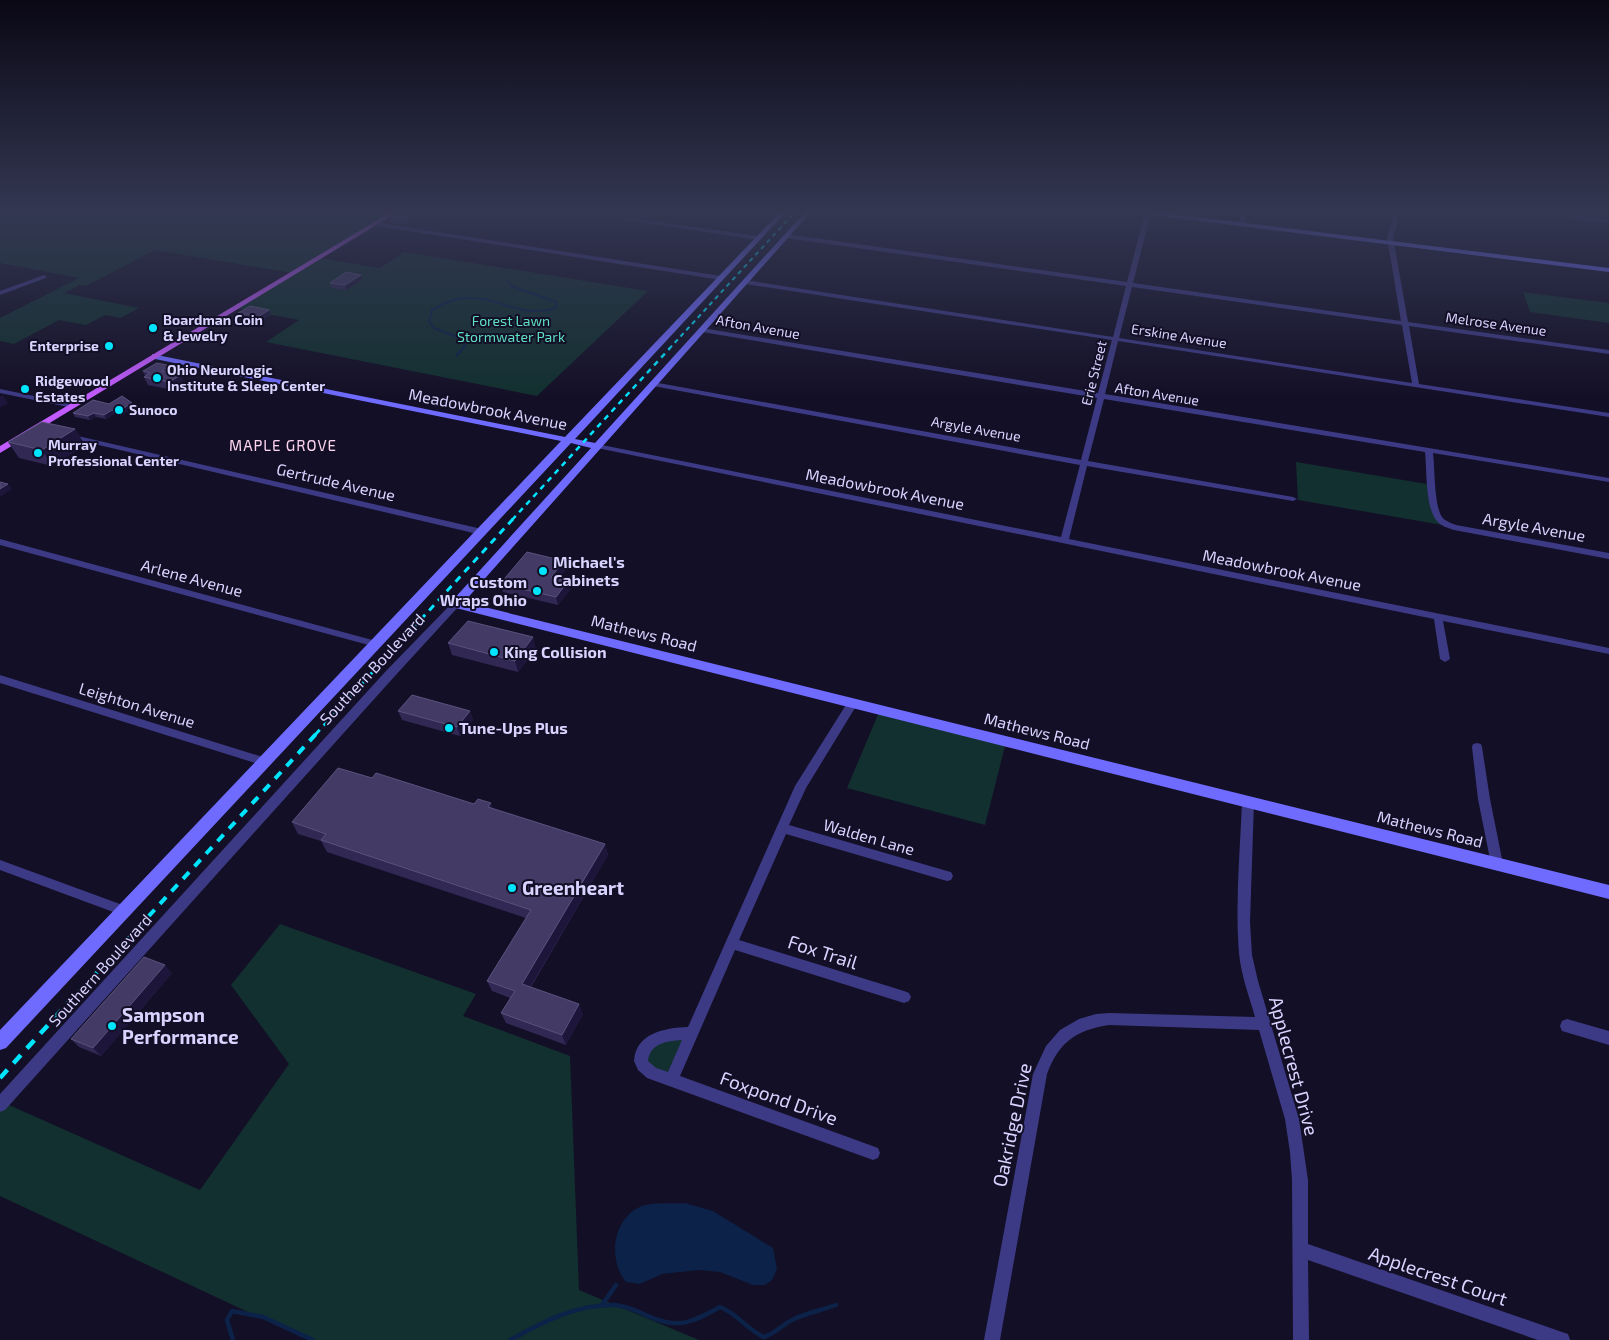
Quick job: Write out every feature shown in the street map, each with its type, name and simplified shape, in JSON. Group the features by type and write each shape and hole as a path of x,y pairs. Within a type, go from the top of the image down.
{"main road":[{"path":"0,450 290,275"}],"street":[{"path":"699,275 721,278"},
{"name":"Southern Boulevard","path":"0,1042 724,275"},
{"name":"Southern Boulevard","path":"0,1105 390,674 456,604 752,275"},
{"name":"Melrose Avenue","path":"1062,275 1609,352"},
{"name":"Erie Street","path":"1064,540 1132,275"},
{"path":"1397,275 1416,386"},
{"path":"0,293 44,277"},
{"name":"Erskine Avenue","path":"745,282 1609,415"},
{"name":"Afton Avenue","path":"702,330 1609,480"},
{"name":"Meadowbrook Avenue","path":"156,356 1609,651"},
{"name":"Argyle Avenue","path":"653,384 1084,463 1294,499"},
{"path":"0,391 73,406"},
{"path":"37,428 48,431"},
{"name":"Gertrude Avenue","path":"62,434 482,532"},
{"name":"Argyle Avenue","path":"1429,450 1436,515 1440,520 1454,528 1609,556"},
{"name":"Arlene Avenue","path":"0,542 376,644"},
{"name":"Mathews Road","path":"456,604 1609,892"},
{"path":"1438,616 1445,659"},
{"name":"Leighton Avenue","path":"0,679 265,762"},
{"path":"671,1080 801,786 853,703"},
{"path":"1477,747 1484,799 1497,864"},
{"name":"Applecrest Drive","path":"1248,802 1244,922 1246,946 1252,981 1295,1135 1300,1180 1301,1340"},
{"name":"Walden Lane","path":"782,828 947,876"},
{"path":"0,864 124,911"},
{"name":"Fox Trail","path":"731,943 904,997"},
{"name":"Oakridge Drive","path":"992,1340 1040,1074 1052,1047 1064,1034 1085,1023 1096,1020 1264,1024"},
{"path":"1567,1026 1609,1038"},
{"name":"Foxpond Drive","path":"691,1034 670,1034 653,1038 644,1047 640,1060 644,1068 652,1073 873,1153"},
{"name":"Applecrest Court","path":"1301,1249 1562,1340"}],"green space":[{"name":"Forest Lawn Stormwater Park","path":"61,275 108,275 86,286 80,285 64,293 139,308 120,318 105,315 86,325 59,320 14,344 0,341 0,318 79,278"},
{"name":"Forest Lawn Stormwater Park","path":"290,275 545,275 648,291 537,396 266,342 299,320 235,308"},
{"path":"1523,292 1609,303 1609,323 1530,312"},
{"path":"1296,462 1433,485 1437,515 1454,527 1298,500"},
{"path":"880,710 1006,742 985,825 847,788"},
{"path":"280,924 476,994 463,1016 570,1056 579,1290 699,1340 308,1340 0,1196 0,1101 200,1190 289,1064 231,985"},
{"path":"691,1033 671,1080 644,1068 644,1047"}],"water":[{"path":"685,1203 713,1211 773,1248 777,1269 772,1280 765,1285 753,1285 720,1272 699,1270 662,1274 640,1284 626,1282 616,1262 615,1251 619,1229 625,1219 632,1211 642,1206"}],"building":[{"path":"342,275 361,275 345,285 330,283"},
{"path":"250,306 269,310 258,317 238,313"},
{"path":"157,363 171,366 162,371 181,375 169,382 144,377 150,373 143,371"},
{"path":"122,396 132,403 119,411 112,410 104,415 94,413 88,416 73,413 93,400 109,404"},
{"path":"42,422 75,429 42,450 8,442"},
{"path":"0,482 8,484 0,489"},
{"path":"527,552 564,561 551,577 568,581 556,597 500,584"},
{"path":"468,621 533,637 515,661 448,643"},
{"path":"412,695 470,711 457,727 398,711"},
{"name":"Greenheart","path":"338,768 372,778 376,773 474,804 478,799 491,803 488,807 605,844 522,984 579,1004 562,1035 501,1013 515,991 487,981 531,910 321,840 326,834 292,822"},
{"path":"144,957 165,965 93,1048 71,1039"}],"waterway":[{"path":"463,348 465,346 462,339 434,328 429,321 432,310 452,301 465,298 489,300 531,311 557,308 556,302 511,286 508,281"},
{"path":"457,355 463,348"},
{"path":"602,1305 616,1285"},
{"path":"510,1340 560,1315 602,1305"},
{"path":"602,1305 624,1306 668,1323 693,1320 720,1307 732,1313 752,1330 764,1337 794,1319 836,1305"},
{"path":"233,1340 227,1320 232,1311 263,1317 313,1340"}],"railway":[{"path":"669,349 737,275"},
{"path":"512,520 670,348"},
{"path":"315,735 513,519"},
{"path":"68,1004 316,734"},
{"path":"0,1078 69,1002"}],"place":[{"name":"Boardman Coin & Jewelry","path":"153,328"},
{"name":"Enterprise","path":"109,346"},
{"name":"Ohio Neurologic Institute & Sleep Center","path":"157,378"},
{"name":"Ridgewood Estates","path":"25,389"},
{"name":"Sunoco","path":"119,410"},
{"name":"Murray Professional Center","path":"38,453"},
{"name":"Michael's Cabinets","path":"543,571"},
{"name":"Custom Wraps Ohio","path":"537,591"},
{"name":"King Collision","path":"494,652"},
{"name":"Tune-Ups Plus","path":"449,728"},
{"name":"Greenheart","path":"512,888"},
{"name":"Sampson Performance","path":"112,1026"}],"district":[{"name":"MAPLE GROVE","path":"283,446"}]}
